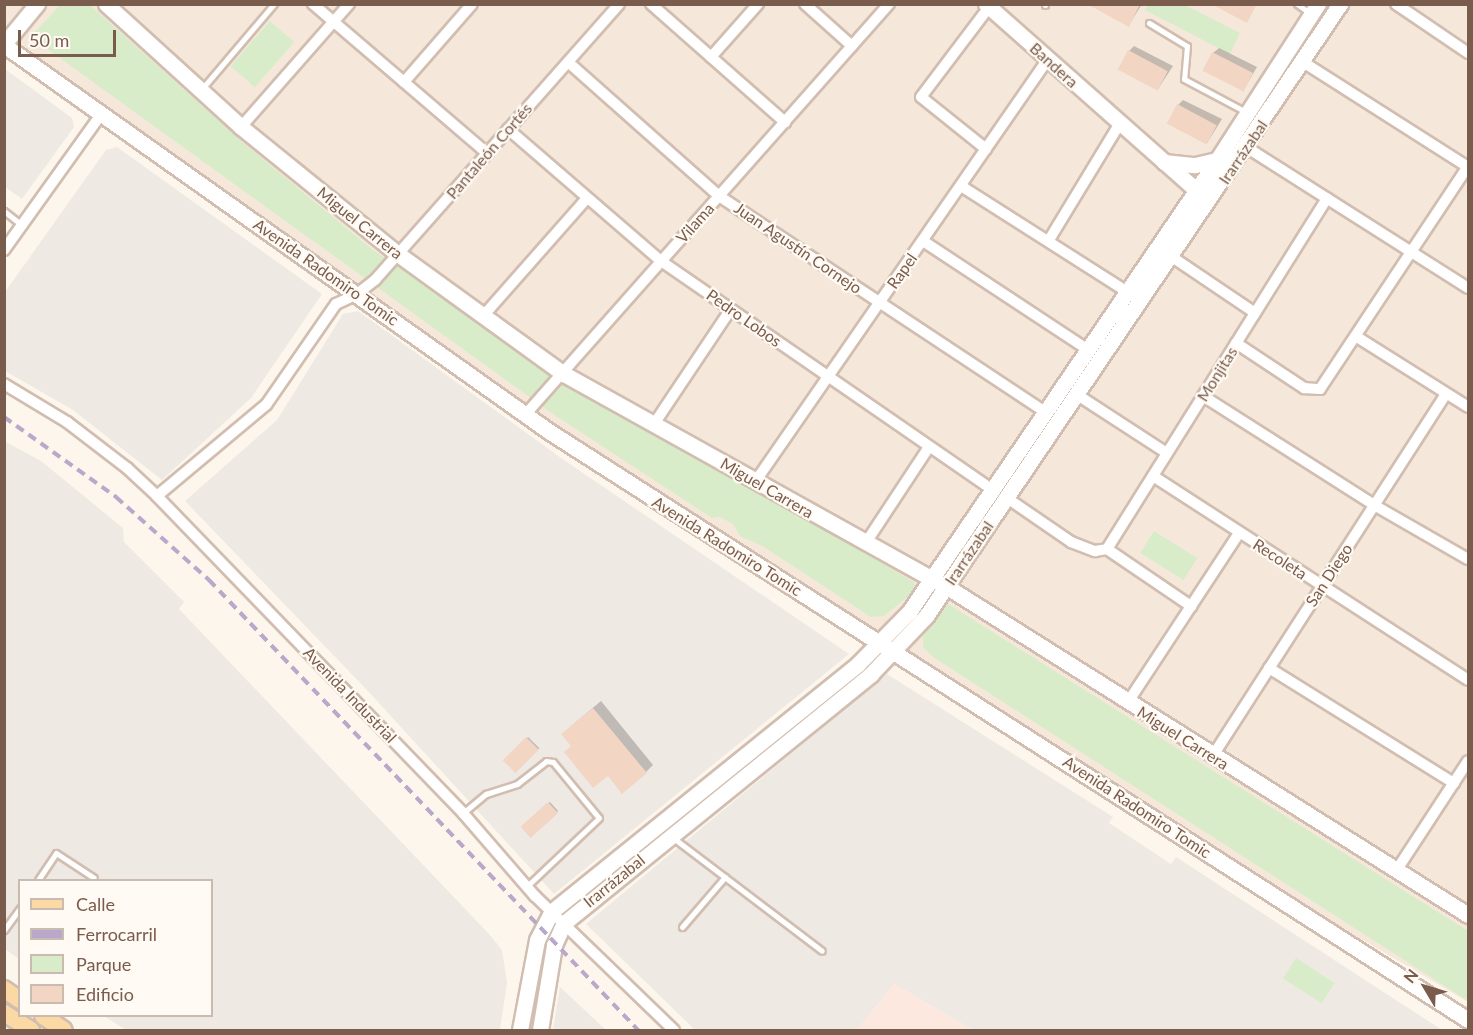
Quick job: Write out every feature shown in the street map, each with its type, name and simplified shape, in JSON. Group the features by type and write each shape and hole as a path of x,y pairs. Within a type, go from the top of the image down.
{"main road":[{"path":"4,44 37,4"},
{"name":"Miguel Carrera","path":"106,4 241,127 398,254 564,374 865,544 947,587 1212,757 1468,915"},
{"name":"Irarrázabal","path":"540,1030 554,945 564,923 895,651 947,587 1076,394 1172,257 1340,4"},
{"name":"Bandera","path":"987,6 1195,190 1210,200"},
{"name":"Irarrázabal","path":"520,1030 537,940 552,912 880,642 932,579 1217,160 1315,9"},
{"name":"Avenida Radomiro Tomic","path":"4,44 525,415 1468,1020"},
{"path":"1163,162 1195,165 1217,160"},
{"path":"4,989 18,998"},
{"path":"4,1013 31,1030"},
{"path":"44,1017 64,1030"}],"street":[{"path":"313,4 488,153"},
{"path":"241,127 350,4"},
{"path":"404,82 472,4"},
{"name":"Pantaleón Cortés","path":"157,496 266,405 331,311 339,302 357,294 398,254 619,4"},
{"path":"651,4 785,122"},
{"path":"711,57 758,4"},
{"path":"805,4 852,46"},
{"name":"Vilama","path":"525,415 564,374 889,4"},
{"path":"1396,4 1468,53"},
{"name":"Bandera","path":"986,149 921,97 987,6"},
{"name":"Rapel","path":"755,482 1048,59"},
{"name":"Juan Agustín Cornejo","path":"568,62 719,196 1045,412"},
{"path":"1236,343 1308,390 1320,389 1357,337 1468,167 1303,62"},
{"path":"4,250 102,113"},
{"path":"1049,240 1120,123"},
{"name":"Pedro Lobos","path":"508,129 661,261 992,489"},
{"path":"1246,147 1468,288"},
{"path":"961,186 1126,291"},
{"path":"484,315 587,198"},
{"name":"Monjitas","path":"1107,549 1327,198"},
{"path":"923,241 1087,349"},
{"path":"1172,257 1255,313"},
{"path":"654,424 731,309"},
{"path":"1357,337 1468,407"},
{"name":"Avenida Industrial","path":"4,384 67,422 157,496 463,813 526,887 674,1030"},
{"path":"1076,394 1167,453"},
{"name":"San Diego","path":"1212,757 1446,394"},
{"path":"1203,396 1374,505 1468,558"},
{"path":"865,544 929,447"},
{"name":"Recoleta","path":"1153,476 1468,681"},
{"path":"1007,498 1071,542 1095,551 1107,549 1191,606"},
{"path":"1128,702 1239,533"},
{"path":"1269,668 1454,783"},
{"path":"1396,871 1468,761"}],"lane":[{"path":"200,90 274,4"},
{"path":"1297,4 1315,9"},
{"path":"1149,24 1187,46 1184,79 1248,113"},
{"path":"4,211 22,225"},
{"path":"463,813 486,794 517,784 546,761 553,762 599,818 526,887"},
{"path":"671,836 822,951"},
{"path":"39,879 56,853 93,878"},
{"path":"682,927 725,877"},
{"path":"4,930 18,911"},
{"path":"12,919 18,922"}],"shaded area":[{"path":"5,4 1468,5 1468,1002 903,668 527,422 5,49"},
{"path":"5,69 72,118 74,127 22,199 5,187"},
{"path":"117,147 322,294 251,398 162,480 73,410 5,371 5,292 106,150"},
{"path":"358,311 561,458 849,654 554,894 367,690 185,501 277,420 343,314"},
{"path":"4,441 41,461 123,528 124,542 184,602 179,609 490,935 502,950 507,983 500,1030 126,1030 106,1017 213,1017 213,879 18,879 18,958 5,949"},
{"path":"887,674 1113,817 1109,823 1171,864 1176,857 1442,1030 973,1030 894,984 857,1030 695,1030 586,924"},
{"path":"894,984 973,1030 857,1030"},
{"path":"560,987 606,1030 553,1030"}],"green space":[{"path":"60,5 90,5 241,141 373,250 562,377 753,485 915,583 914,592 884,616 871,617 764,547 740,536 733,524 720,517 712,518 553,414 39,43 35,32"},
{"path":"1148,5 1185,5 1240,33 1230,54 1145,10"},
{"path":"270,21 294,42 255,87 231,66"},
{"path":"1154,531 1197,558 1183,580 1140,553"},
{"path":"948,604 1468,931 1468,1001 933,657 923,647 923,636"},
{"path":"1296,958 1335,983 1322,1003 1283,978"}],"building":[{"path":"1087,4 1140,4 1129,27"},
{"path":"1211,4 1257,4 1247,23"},
{"path":"1128,50 1168,71 1157,91 1118,69"},
{"path":"1212,52 1253,73 1243,92 1202,71"},
{"path":"1177,104 1217,125 1206,145 1167,123"},
{"path":"593,708 647,773 622,794 608,776 593,788 564,752 571,746 561,734"},
{"path":"526,737 539,750 515,773 503,760"},
{"path":"548,802 558,813 531,838 521,827"}],"railway":[{"path":"4,417 116,497 209,580 638,1030"}]}
